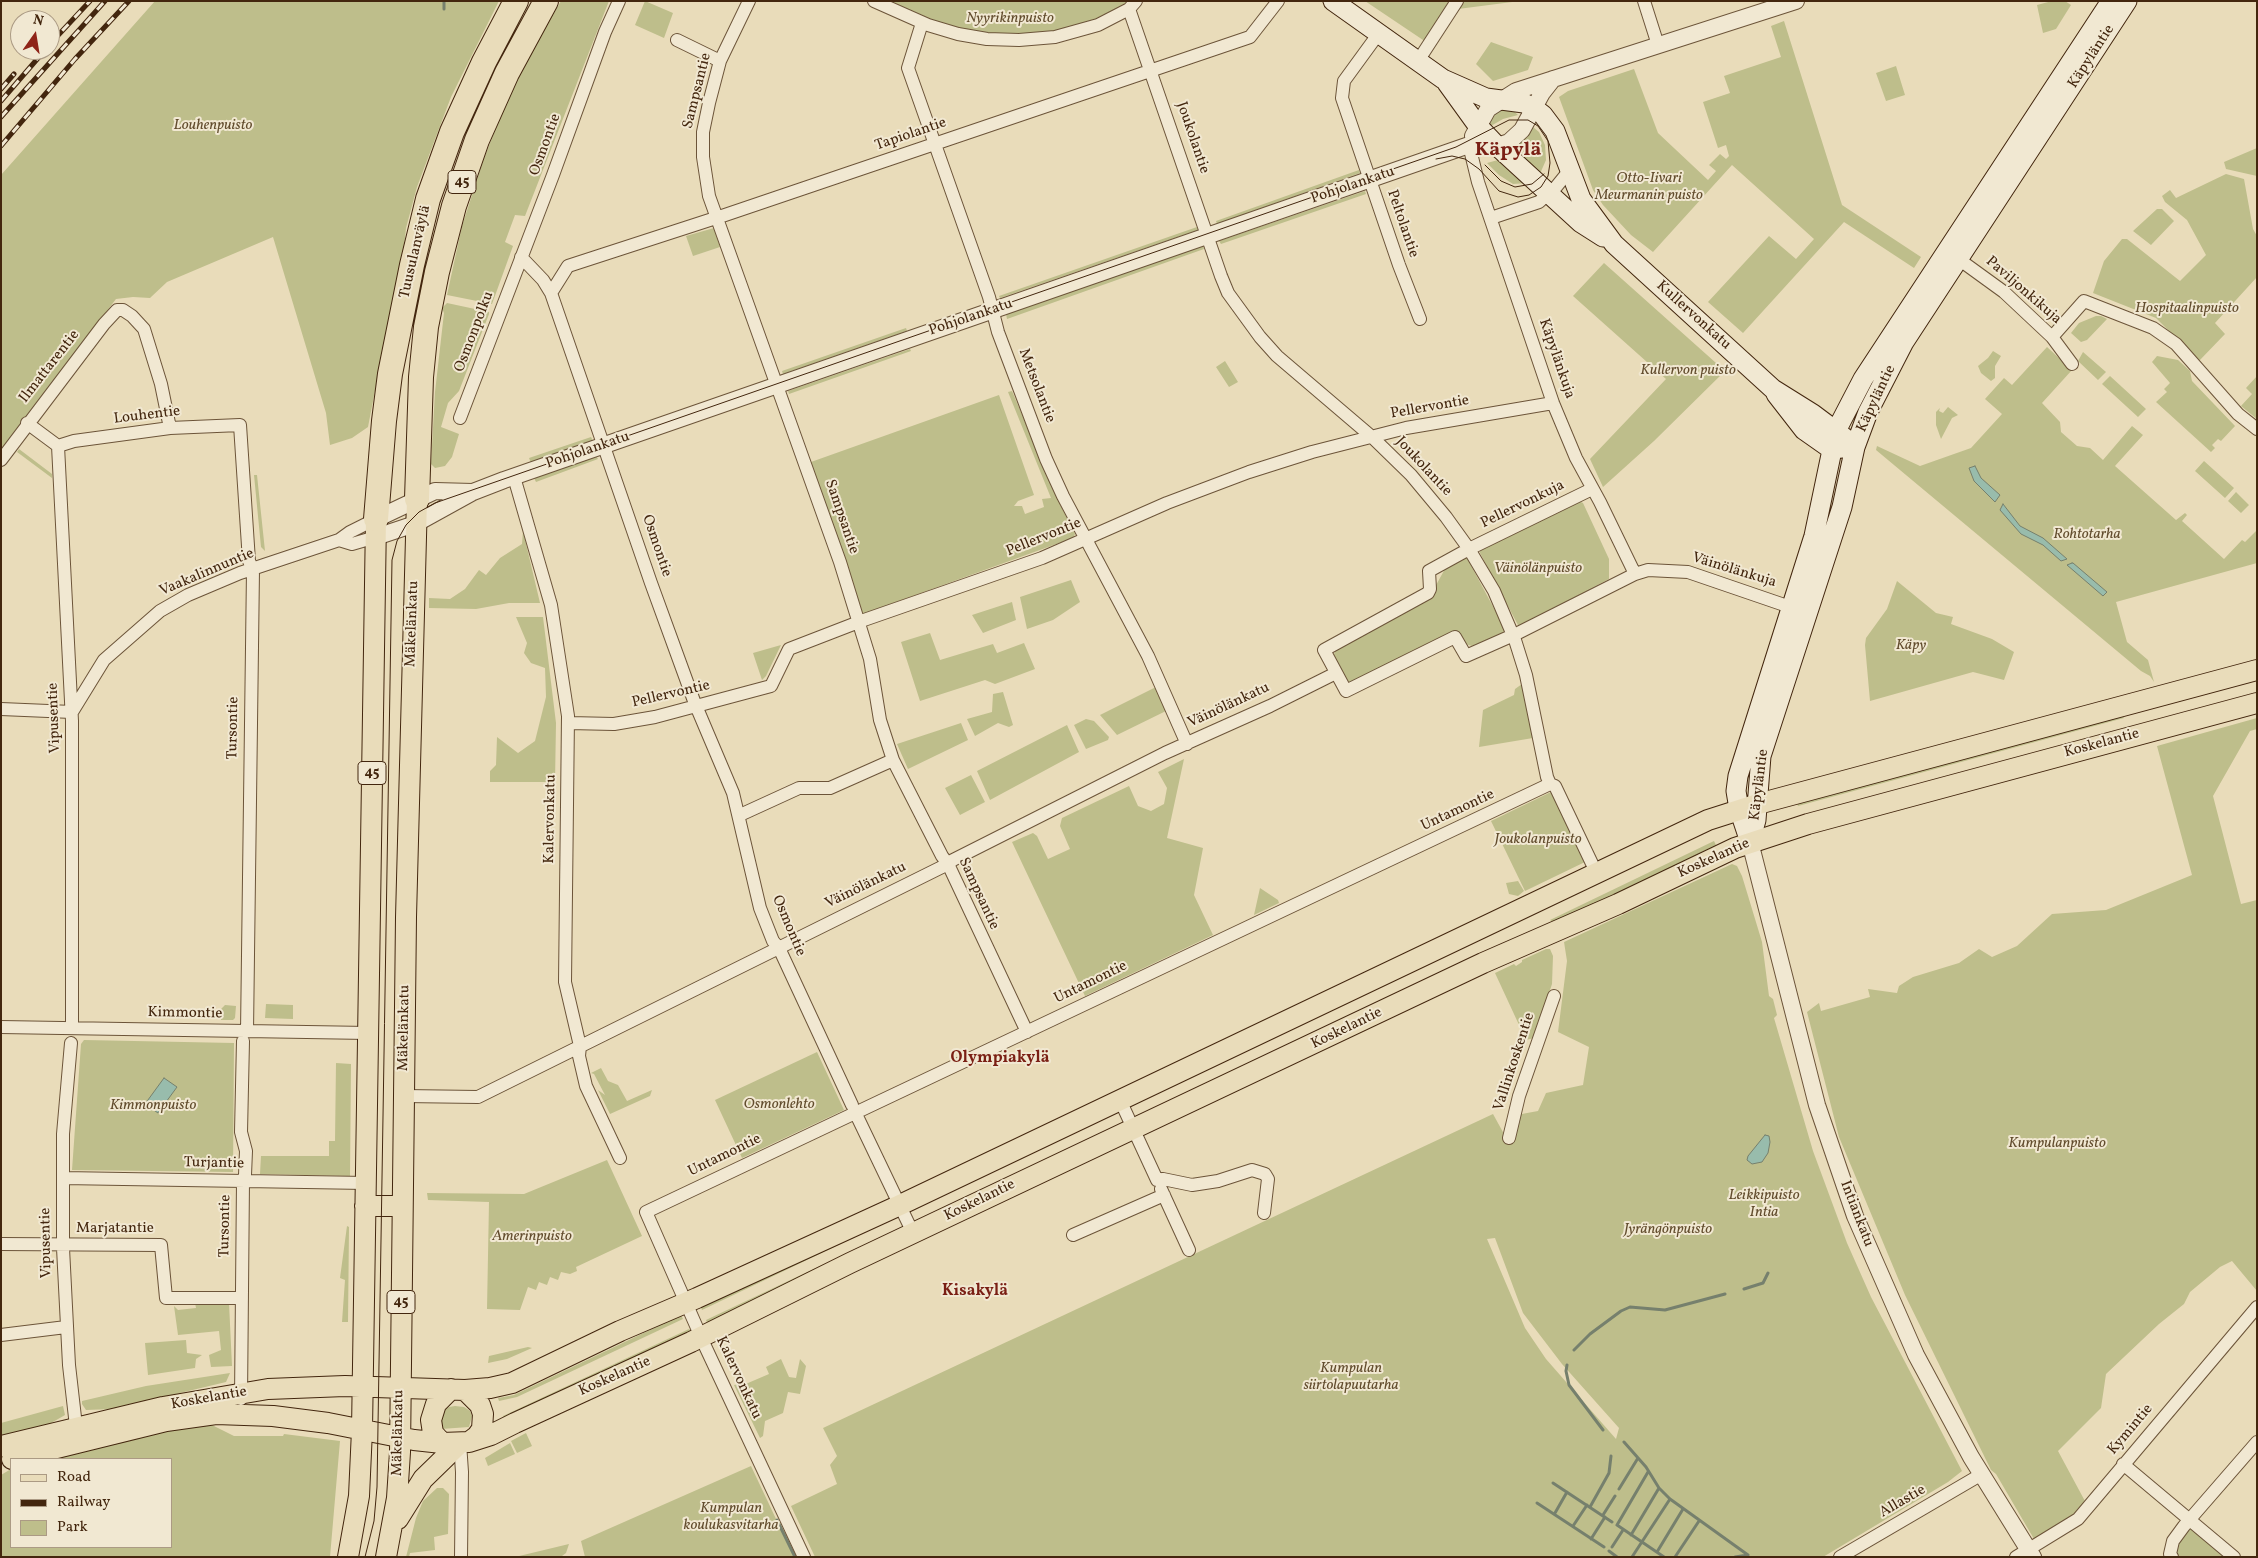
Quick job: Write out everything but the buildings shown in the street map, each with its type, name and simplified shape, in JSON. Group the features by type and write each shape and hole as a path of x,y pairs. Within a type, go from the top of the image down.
{"highway":[{"name":"Tuusulanväylä","path":"376,528 384,421 390,374 412,265 428,199 456,124 484,62 516,1"},
{"name":"Tuusulanväylä","path":"417,499 421,377 426,327 437,272 454,206 478,140 507,74 546,1"}],"main road":[{"name":"Kullervonkatu","path":"1333,1 1443,78 1477,95 1534,108 1550,123 1555,131 1580,198 1614,244"},
{"name":"Käpyläntie","path":"1750,842 1738,809 1736,785 1740,766 1842,507 1855,447 1868,412 1953,254 2111,1"},
{"name":"Käpyläntie","path":"1750,842 1756,820 1761,756 1800,610 1834,440 1863,379 1953,254 2128,1"},
{"name":"Kullervonkatu","path":"1443,78 1458,95 1478,126 1497,146 1581,223 1614,244 1773,389 1804,430 1855,447"},
{"name":"Mäkelänkatu","path":"386,1557 397,1498 400,1437 402,1206 412,648 417,499"},
{"name":"45","path":"363,1387 376,528"},
{"name":"Koskelantie","path":"15,1458 76,1435 163,1407 242,1393 292,1387 490,1388 512,1383 620,1330 686,1303 900,1205 1708,820 1738,809 2257,670"},
{"name":"Koskelantie","path":"1,1446 216,1414 240,1414 319,1422 400,1437 457,1443 492,1435 1514,948 1618,904 1750,842 1844,814 2257,702"},
{"path":"365,1206 402,1206"},
{"path":"348,1557 360,1496 363,1387"},
{"path":"392,1528 423,1479 457,1443 482,1429 483,1414 480,1405 458,1389 436,1404 431,1420 433,1433 457,1443"}],"street":[{"name":"Osmontie","path":"619,1 604,32 521,257 543,280 552,293 651,583 696,706 726,772 740,815 760,908 773,941 913,1233"},
{"name":"Sampsantie","path":"749,1 720,61 703,132 703,157 709,196 859,622 870,659 880,720 893,760 942,856 948,864 1027,1032"},
{"path":"874,1 922,23 958,34 987,39 1019,40 1055,37 1098,25 1133,5"},
{"name":"Tapiolantie","path":"552,293 568,266 716,218 1250,37 1278,1"},
{"path":"1418,61 1457,1"},
{"path":"1644,1 1658,45"},
{"path":"1468,145 1488,109 1501,99 1533,84 1785,3"},
{"name":"Joukolantie","path":"1133,5 1151,69 1228,293 1260,337 1289,366 1372,438 1411,475 1446,517 1469,549 1494,591 1513,635 1526,675 1550,784 1555,786 1596,872"},
{"name":"Metsolantie","path":"922,23 908,68 993,311 998,332 1046,459 1085,539 1144,648 1187,744"},
{"name":"Peltolantie","path":"1379,33 1344,81 1341,92 1399,265 1420,319"},
{"path":"677,40 720,61"},
{"path":"1497,146 1509,142 1516,137 1553,79"},
{"name":"Pohjolankatu","path":"376,528 415,524 473,492 514,477 1468,145 1497,146"},
{"name":"Käpylänkuja","path":"1468,145 1478,182 1553,403 1592,489 1635,574"},
{"path":"1491,218 1534,204 1549,194 1569,171"},
{"name":"Paviljonkikuja","path":"1953,254 2004,292 2052,337 2072,364"},
{"name":"Osmonpolku","path":"460,418 521,257"},
{"path":"2052,337 2084,301 2153,328 2176,344 2238,414 2257,429"},
{"name":"Ilmattarentie","path":"1,460 27,423 117,310 123,310 132,316 144,329 161,384 170,428"},
{"name":"Pellervontie","path":"569,723 614,724 655,717 771,686 789,648 1042,558 1168,503 1249,472 1312,452 1406,428 1553,403"},
{"path":"27,423 58,446"},
{"name":"Louhentie","path":"58,446 74,441 170,428 240,425"},
{"name":"Tursontie","path":"240,425 250,560 253,570 245,1036 241,1132 246,1151 243,1181 242,1393 240,1414"},
{"name":"Vipusentie","path":"58,446 72,712 72,1028"},
{"name":"Kalervonkatu","path":"514,477 551,605 569,723 565,982 580,1046 586,1086 620,1158"},
{"name":"Pellervonkuja","path":"1469,549 1592,489"},
{"name":"Pohjolankatu","path":"376,528 417,499 440,490 473,492"},
{"name":"Vaakalinnuntie","path":"72,712 104,660 160,611 188,595 240,573 339,540 350,532 376,528"},
{"name":"Vaakalinnuntie","path":"339,540 352,544 376,528"},
{"path":"1469,549 1429,571 1428,593 1324,650 1346,691 1455,637 1466,656 1513,635"},
{"name":"Väinölänkuja","path":"1513,635 1635,574 1648,570 1688,572 1800,610"},
{"name":"Väinölänkatu","path":"404,1096 478,1097 1187,744 1336,673"},
{"path":"1,709 72,712"},
{"path":"740,815 799,788 830,788 893,760"},
{"name":"Untamontie","path":"646,1212 853,1108 1027,1032 1550,784"},
{"name":"Intiankatu","path":"1750,842 1817,1105 1855,1216 1916,1355 2026,1554"},
{"name":"Vallinkoskentie","path":"1510,1138 1520,1096 1554,996"},
{"name":"Kimmontie","path":"1,1027 72,1028 245,1036 368,1034"},
{"name":"Vipusentie","path":"71,1044 63,1134 63,1244 66,1327 76,1435"},
{"path":"1120,1100 1189,1250"},
{"path":"1157,1180 1163,1179 1192,1185 1218,1181 1252,1170 1265,1174 1268,1179 1264,1213"},
{"name":"Turjantie","path":"63,1178 366,1183"},
{"path":"1073,1235 1164,1195"},
{"name":"Kalervonkatu","path":"646,1212 701,1337 804,1557"},
{"name":"Marjatantie","path":"1,1244 161,1244 166,1298 242,1298"},
{"name":"Kymintie","path":"2026,1554 2078,1520 2123,1464 2257,1307"},
{"path":"1,1335 66,1327"},
{"path":"2172,1557 2170,1554 2174,1541 2184,1526 2257,1442"},
{"path":"457,1443 462,1472 461,1557"},
{"path":"2123,1464 2191,1519 2234,1557"},
{"name":"Allastie","path":"1840,1557 1982,1474"}],"green space":[{"name":"Louhenpuisto","path":"155,1 499,1 451,97 417,187 406,228 404,249 368,427 352,438 330,445 326,413 273,237 167,282 150,298 116,299 1,450 1,175"},
{"path":"561,1 609,1 525,216 515,215 505,242 513,246 492,304 447,295 462,226 484,158 506,103 531,52"},
{"path":"645,1 673,13 664,38 635,25"},
{"name":"Nyyrikinpuisto","path":"890,1 1131,1 1097,20 1068,30 1019,36 988,34 946,26"},
{"path":"1365,1 1451,1 1426,42"},
{"path":"1462,1 1520,1 1458,9"},
{"path":"2052,1 2065,1 2071,5 2056,29 2043,33 2037,5"},
{"name":"Otto-Iivari Meurmanin puisto","path":"1784,21 1842,205 1921,257 1914,268 1844,222 1743,333 1708,302 1769,236 1796,259 1814,239 1732,165 1653,252 1631,235 1603,205 1593,190 1559,97 1568,91 1634,69 1658,133 1708,180 1716,171 1709,165 1720,154 1726,159 1729,156 1726,145 1718,148 1703,102 1730,93 1724,76 1781,57 1771,26"},
{"path":"1491,42 1533,57 1528,70 1493,81 1476,64"},
{"path":"1896,66 1905,95 1886,101 1876,73"},
{"path":"1500,107 1509,107 1518,115 1503,119 1489,127 1487,122 1490,114"},
{"path":"1533,127 1539,132 1545,145 1546,160 1539,176 1511,150 1522,142"},
{"path":"2257,148 2257,176 2226,169 2224,162"},
{"path":"1498,160 1527,183 1513,184 1499,175 1487,163"},
{"path":"1359,170 1360,173 1217,224 1216,221"},
{"name":"Hospitaalinpuisto","path":"2226,174 2244,179 2253,229 2257,236 2257,277 2215,323 2225,334 2199,361 2156,318 2093,293 2104,261 2122,239 2127,239 2180,281 2206,255 2187,220 2165,202 2162,196 2170,190 2176,198"},
{"path":"1365,191 1366,194 1221,244 1219,241"},
{"path":"2157,209 2162,209 2174,221 2151,245 2133,231"},
{"path":"1197,227 1198,230 1000,298 999,296"},
{"path":"714,228 720,247 693,256 686,236"},
{"path":"1203,245 1204,249 1007,319 1006,314"},
{"name":"Kullervon puisto","path":"1604,263 1725,371 1654,441 1603,487 1590,459 1666,379 1573,296"},
{"path":"447,303 489,312 489,314 459,391 448,403 441,427 459,434 452,457 445,466 435,468 431,464 435,392 444,313 442,308"},
{"path":"2096,316 2107,319 2087,340 2081,342 2071,333 2079,323"},
{"path":"906,328 907,331 783,374 782,371"},
{"name":"Rohtotarha","path":"2047,347 2072,370 2042,403 2060,422 2061,432 2077,446 2090,448 2103,460 2132,426 2143,435 2115,466 2176,520 2185,513 2187,515 2182,521 2224,559 2242,540 2245,542 2257,530 2257,563 2116,602 2127,642 2148,660 2154,682 2150,676 2141,671 1876,450 1877,446 1920,466 1971,448 2002,414 1985,399 2004,378 2012,385"},
{"path":"910,349 911,351 789,394 788,391"},
{"path":"1993,351 2001,356 1995,366 1995,378 1991,381 1981,373 1978,366"},
{"path":"2083,352 2106,372 2098,380 2078,361"},
{"path":"2157,356 2178,360 2190,371 2192,381 2235,426 2221,441 2218,439 2212,445 2215,448 2211,452 2156,402 2167,392 2164,389 2170,383 2152,362"},
{"path":"1225,361 1238,382 1229,387 1216,367"},
{"path":"2110,376 2146,409 2138,417 2102,384"},
{"path":"2257,376 2257,419 2241,406 2252,394 2246,388"},
{"path":"1012,391 1058,500 1075,534 1073,538 863,614 811,462 999,395 1034,495 1018,501 1014,506 1022,506 1025,514 1044,507 1042,499 1051,498 1008,392"},
{"path":"1948,407 1958,415 1952,418 1941,439 1936,425 1936,412 1940,408 1939,411 1943,413"},
{"path":"591,437 593,441 531,463 529,458"},
{"path":"19,449 52,474 52,478 17,452"},
{"path":"596,456 598,459 536,482 534,478"},
{"path":"2204,461 2234,488 2225,498 2195,471"},
{"path":"254,475 257,475 265,551 261,547"},
{"path":"2236,492 2249,505 2241,513 2228,501"},
{"name":"Väinölänpuisto","path":"1579,501 1583,503 1609,559 1609,579 1519,627 1480,553 1480,549"},
{"path":"523,531 540,603 509,603 476,609 429,608 429,598 450,599 465,589 479,570 486,575 500,558 522,544"},
{"name":"Väinölänpuisto","path":"1463,557 1467,558 1505,629 1503,633 1472,646 1465,644 1459,633 1363,678 1350,682 1345,681 1332,658 1337,648 1435,587 1446,567"},
{"path":"1071,580 1080,602 1053,620 1027,629 1020,597"},
{"name":"Käpy","path":"1897,581 1936,613 1953,617 1951,624 1992,639 2014,652 2004,680 1973,672 1870,701 1866,638 1887,609"},
{"path":"1012,602 1016,620 983,633 972,615"},
{"path":"516,617 543,617 556,723 555,782 490,782 490,771 496,765 497,737 518,753 535,741 546,697 545,668 531,663 524,653 527,643"},
{"path":"930,633 940,660 993,644 997,653 1024,643 1035,669 995,684 985,680 920,701 901,642"},
{"path":"781,645 766,676 762,680 753,653"},
{"path":"1522,684 1533,738 1479,747 1483,710 1514,695 1515,689"},
{"path":"1158,686 1168,710 1117,735 1100,715"},
{"path":"1003,692 1013,725 1009,727 998,723 975,736 967,719 992,712 993,694"},
{"path":"2123,715 2124,718 1798,806 1796,801"},
{"name":"Kumpulanpuisto","path":"2257,718 2257,729 2250,731 2213,796 2241,904 2257,900 2257,1291 2232,1261 2220,1267 2190,1292 2184,1304 2159,1324 2106,1374 2101,1408 2058,1451 2086,1503 2072,1518 2034,1539 1996,1474 1991,1470 1905,1295 1839,1137 1807,1012 1819,1003 1821,1011 1870,997 1868,989 1897,993 1899,986 1913,977 1959,963 1979,949 1992,957 2017,946 2052,914 2106,910 2192,875 2157,746"},
{"path":"1086,719 1094,721 1109,737 1108,740 1086,749 1074,725"},
{"path":"961,723 968,740 908,769 897,744"},
{"path":"1067,725 1079,752 990,800 977,771"},
{"path":"1184,759 1167,838 1203,848 1194,895 1213,935 1085,996 1012,842 1033,833 1037,836 1048,859 1070,849 1060,826 1062,818 1129,786 1138,806 1151,811 1164,804 1167,788 1158,772"},
{"path":"971,775 985,802 960,815 945,788"},
{"name":"Joukolanpuisto","path":"1551,792 1585,862 1525,891 1491,821"},
{"path":"1714,841 1716,845 1622,892 1553,922 1550,920"},
{"path":"1732,864 1737,866 1742,876 1762,942 1769,996 1773,999 1777,1015 1774,1018 1813,1151 1847,1243 1871,1297 1962,1471 1948,1482 1823,1557 815,1557 791,1506 837,1484 830,1465 837,1456 823,1428 1493,1114 1504,1134 1511,1116 1538,1111 1546,1093 1583,1085 1589,1047 1558,1032 1567,961 1564,942","holes":["1495,1238 1523,1313 1562,1364 1619,1428 1616,1439 1546,1359 1525,1328 1487,1239"]},
{"path":"1518,881 1524,891 1518,896 1509,894 1506,883"},
{"path":"1260,888 1278,900 1279,903 1254,915"},
{"path":"1550,949 1553,956 1552,984 1534,1038 1526,1040 1495,973 1514,964 1516,966 1522,960"},
{"path":"266,1004 293,1005 293,1019 265,1018"},
{"path":"225,1005 236,1006 235,1018 233,1020 221,1020 220,1010"},
{"name":"Kimmonpuisto","path":"84,1040 234,1043 233,1172 72,1170 81,1044"},
{"name":"Osmonlehto","path":"817,1052 844,1110 742,1158 715,1100"},
{"path":"336,1063 351,1064 350,1176 260,1174 261,1156 329,1156 329,1141 335,1141"},
{"path":"601,1068 608,1081 618,1085 627,1101 652,1090 650,1096 610,1114 598,1090 605,1095 594,1074 591,1073"},
{"name":"Amerinpuisto","path":"607,1160 642,1236 576,1267 577,1271 570,1274 561,1272 558,1280 550,1277 547,1285 539,1282 536,1290 528,1287 520,1310 487,1309 489,1202 428,1200 427,1193 524,1194"},
{"path":"895,1218 702,1310 700,1305"},
{"path":"347,1226 349,1227 348,1322 342,1322 345,1280 340,1278"},
{"path":"900,1228 708,1325 706,1320"},
{"path":"195,1303 229,1303 232,1366 211,1367 209,1355 221,1350 219,1331 178,1335 174,1306 178,1310 196,1308"},
{"path":"681,1315 683,1319 517,1397 499,1401 498,1398 514,1395"},
{"path":"689,1329 691,1331 505,1420 503,1416"},
{"path":"186,1340 187,1353 202,1355 196,1359 195,1368 148,1375 145,1343"},
{"path":"528,1347 532,1348 507,1359 488,1363 489,1356"},
{"path":"781,1359 789,1377 796,1378 800,1359 806,1366 800,1394 788,1392 783,1413 765,1421 763,1436 760,1438 734,1385 748,1383 769,1374 766,1367"},
{"path":"230,1373 226,1382 113,1409 86,1410 82,1404 82,1401 146,1386"},
{"path":"63,1406 65,1415 46,1426 1,1437 1,1423"},
{"path":"449,1407 464,1407 470,1411 472,1416 469,1427 441,1429 439,1419 441,1413"},
{"path":"212,1425 234,1436 283,1436 284,1434 340,1441 330,1557 1,1557 1,1475 10,1470 10,1548 172,1548 172,1458 49,1458 161,1432"},
{"path":"526,1433 532,1446 517,1453 511,1441"},
{"path":"510,1443 515,1454 488,1466 485,1458"},
{"name":"Kumpulan koulukasvitarha","path":"751,1466 794,1557 585,1557 581,1541"},
{"path":"437,1488 443,1488 449,1494 448,1534 434,1537 435,1550 410,1553 409,1557 406,1557 416,1518 423,1501"},
{"path":"2191,1524 2229,1557 2178,1557 2174,1551 2176,1542"},
{"path":"569,1544 566,1553 562,1556 515,1557"}],"shaded area":[{"path":"1975,466 1981,478 2000,495 1995,502 1974,481 1969,468"},
{"path":"2003,504 2020,526 2043,538 2067,559 2061,561 2043,545 2021,534 2000,510"},
{"path":"2073,563 2107,592 2103,596 2067,565"},
{"path":"164,1078 177,1087 158,1113 145,1104"},
{"path":"1765,1135 1769,1136 1770,1142 1768,1153 1762,1162 1752,1164 1747,1160 1748,1156"}],"waterway":[{"path":"444,1 444,9"},
{"path":"1744,1289 1763,1283 1768,1273"},
{"path":"1574,1350 1590,1334 1621,1311 1630,1307 1665,1310 1725,1294"},
{"path":"1567,1365 1566,1371 1569,1385 1603,1430"},
{"path":"1624,1442 1646,1467 1659,1488 1670,1499 1748,1555"},
{"path":"1590,1507 1609,1473 1611,1456"},
{"path":"1619,1489 1638,1458"},
{"path":"1617,1525 1648,1472"},
{"path":"1553,1483 1612,1522"},
{"path":"1631,1535 1659,1488"},
{"path":"1555,1513 1567,1492"},
{"path":"1603,1515 1615,1496"},
{"path":"1632,1557 1670,1499"},
{"path":"1537,1503 1604,1547"},
{"path":"1573,1526 1587,1505"},
{"path":"1657,1552 1683,1509"},
{"path":"1591,1539 1605,1517"},
{"path":"777,1520 795,1557"},
{"path":"1675,1557 1699,1521"},
{"path":"1617,1525 1664,1557"},
{"path":"1612,1547 1623,1530"},
{"path":"1609,1551 1617,1557"},
{"path":"1735,1557 1748,1555"}],"tram line":[{"path":"365,1557 374,1521 377,1487 392,560 397,541 406,525 419,512 435,503 1456,147 1509,120 1528,120 1538,126 1548,141 1550,163 1548,176 1541,187 1529,195 1518,197 1499,191 1479,169 1465,159 1452,156 1436,159"},
{"path":"1485,165 1501,181 1515,187 1532,184 1544,174"}],"railway":[{"path":"60,33 90,1"},
{"path":"1,117 105,1"},
{"path":"1,146 75,59 129,1"},
{"path":"1,101 36,60"},
{"path":"1,89 14,74"}],"district":[{"name":"Käpylä","path":"1508,151"},
{"name":"Olympiakylä","path":"1000,1059"},
{"name":"Kisakylä","path":"975,1292"}],"park label":[{"name":"Leikkipuisto Intia","path":"1764,1204"},
{"name":"Jyrängönpuisto","path":"1668,1230"},
{"name":"Kumpulan siirtolapuutarha","path":"1351,1378"}]}
